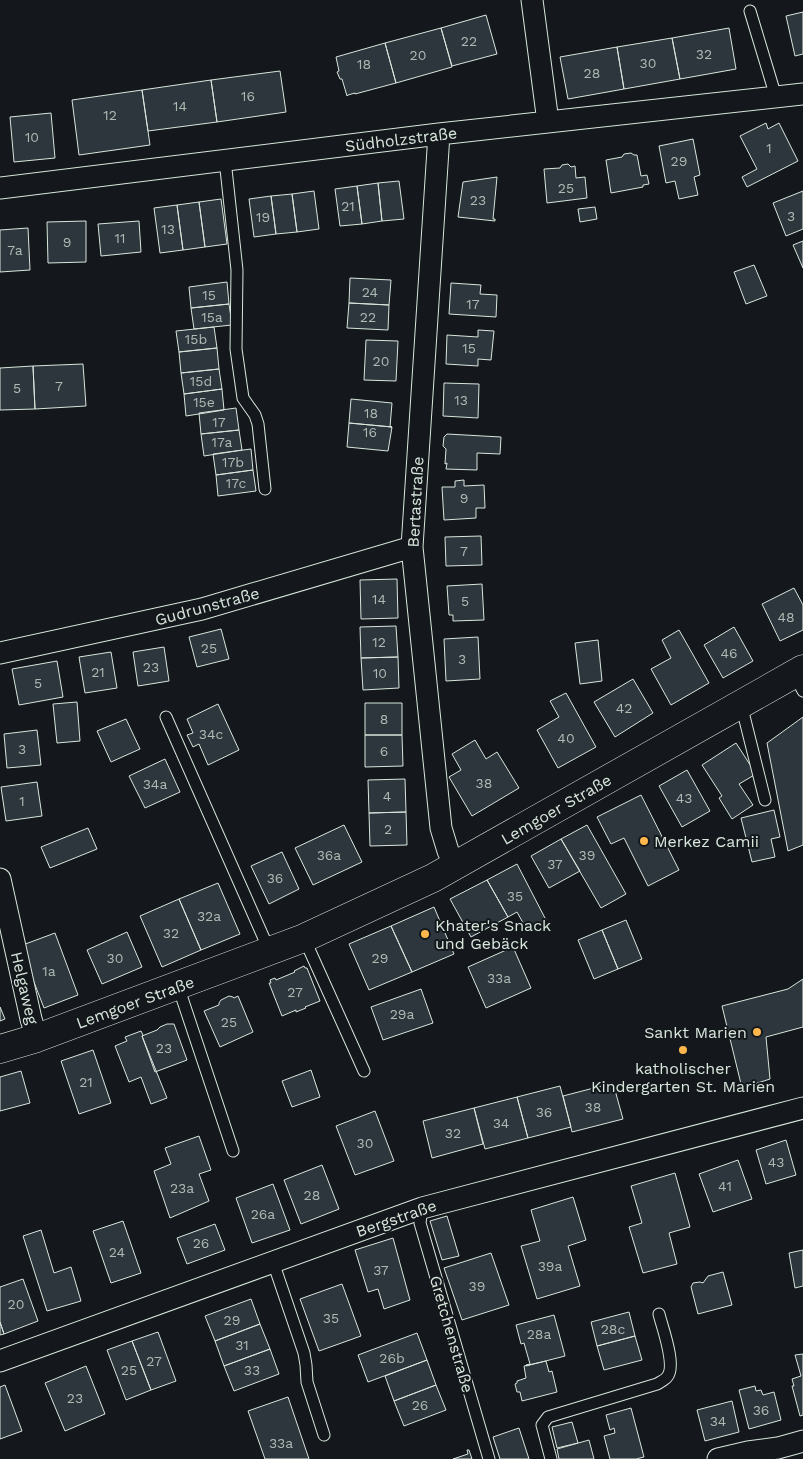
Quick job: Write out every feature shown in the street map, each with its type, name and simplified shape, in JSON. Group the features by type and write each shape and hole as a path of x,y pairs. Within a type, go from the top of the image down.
{"main road":[{"name":"Lemgoer Straße","path":"0,1049 37,1038 270,952 425,882 740,704 800,678"}],"street":[{"path":"532,0 548,122"},
{"name":"Südholzstraße","path":"0,188 439,134 803,94"},
{"name":"Bertastraße","path":"439,134 412,547 441,828 448,851 456,866"},
{"name":"Gudrunstraße","path":"0,653 202,610 412,547"},
{"name":"Helgaweg","path":"0,879 31,1019 37,1038"},
{"name":"Bergstraße","path":"0,1361 422,1208 803,1108"},
{"path":"722,1458 778,1448 803,1441"}],"lane":[{"path":"750,11 776,97"},
{"path":"225,160 237,270 236,349 243,398 255,415 258,424 265,489"},
{"path":"740,704 765,800"},
{"path":"166,717 270,952"},
{"path":"304,938 364,1071"},
{"path":"178,986 232,1151"},
{"name":"Gretchenstraße","path":"422,1208 420,1223 489,1459"},
{"path":"273,1262 304,1353 307,1382 324,1435"},
{"path":"550,1459 542,1425 548,1417 657,1384 667,1377 671,1368 669,1350 659,1314"}],"building":[{"path":"803,12 803,54 795,56 786,16"},
{"path":"486,15 497,54 452,66 441,28"},
{"path":"441,28 452,67 396,83 385,43"},
{"path":"729,28 736,69 680,79 672,38"},
{"path":"672,38 680,79 624,89 617,47"},
{"path":"385,43 396,83 347,96 342,79 340,79 337,72 339,71 336,57"},
{"path":"617,47 624,89 568,99 560,57"},
{"path":"280,71 286,112 217,122 211,80"},
{"path":"211,80 217,122 148,131 142,90"},
{"path":"142,90 150,145 79,155 72,100"},
{"path":"51,113 55,158 14,162 10,117"},
{"path":"766,123 768,129 779,123 798,161 747,187 742,177 757,169 740,136"},
{"path":"693,139 700,175 694,177 698,195 679,199 675,181 666,183 659,146"},
{"path":"631,153 637,155 641,176 647,175 649,184 643,185 643,187 611,193 606,160"},
{"path":"568,164 571,167 575,166 576,178 585,177 587,198 547,203 544,169 560,168 562,165"},
{"path":"497,177 493,219 495,221 458,217 463,182"},
{"path":"399,181 404,219 382,221 378,183"},
{"path":"378,183 382,221 362,224 357,186"},
{"path":"357,186 362,224 340,226 335,189"},
{"path":"314,191 319,229 297,232 292,194"},
{"path":"803,191 803,229 786,236 773,203"},
{"path":"292,194 297,232 276,234 271,196"},
{"path":"271,196 276,234 254,237 249,199"},
{"path":"221,199 227,244 205,247 199,202"},
{"path":"199,202 205,247 183,250 177,205"},
{"path":"177,205 183,250 160,253 154,208"},
{"path":"595,207 597,219 580,222 578,209"},
{"path":"86,221 86,262 48,263 47,222"},
{"path":"139,221 141,252 101,256 98,224"},
{"path":"28,228 30,270 0,272 0,230"},
{"path":"803,241 803,268 793,245"},
{"path":"754,265 767,296 746,304 734,272"},
{"path":"350,278 391,280 389,305 349,303"},
{"path":"227,282 229,304 191,308 189,287"},
{"path":"451,283 481,285 480,294 497,295 496,317 449,314"},
{"path":"349,303 389,305 388,330 347,328"},
{"path":"229,304 232,325 194,329 191,308"},
{"path":"214,327 217,348 179,352 176,331"},
{"path":"478,330 494,331 491,360 478,359 478,366 446,364 447,335 478,337"},
{"path":"366,340 398,341 396,381 364,380"},
{"path":"217,348 219,369 181,373 179,352"},
{"path":"83,364 86,406 35,409 33,366"},
{"path":"33,366 35,409 0,410 0,368"},
{"path":"219,369 222,389 184,394 181,373"},
{"path":"444,383 479,384 478,418 443,416"},
{"path":"222,389 224,410 186,416 184,394"},
{"path":"351,399 392,403 390,427 349,423"},
{"path":"236,408 239,430 201,434 199,413"},
{"path":"349,423 392,427 388,451 347,447"},
{"path":"239,430 242,450 204,456 201,434"},
{"path":"447,434 501,437 500,454 477,453 477,470 446,469 446,449 443,446 444,437"},
{"path":"251,449 253,470 216,475 213,454"},
{"path":"253,470 256,491 218,496 216,475"},
{"path":"464,480 464,486 484,485 485,508 476,508 476,518 444,520 442,487 455,487 455,481"},
{"path":"481,536 482,565 446,566 445,537"},
{"path":"397,579 398,618 361,619 360,580"},
{"path":"482,584 484,620 453,621 453,615 449,615 447,586"},
{"path":"794,588 803,605 803,630 780,641 762,604"},
{"path":"396,626 398,657 361,658 360,627"},
{"path":"734,627 753,661 723,678 704,645"},
{"path":"221,629 229,659 197,667 189,637"},
{"path":"679,630 709,683 671,705 651,669 671,658 662,640"},
{"path":"478,637 480,679 446,681 444,639"},
{"path":"598,640 602,681 580,684 575,643"},
{"path":"164,647 169,681 138,686 133,652"},
{"path":"111,652 117,688 85,693 79,657"},
{"path":"398,657 399,688 363,690 361,658"},
{"path":"57,661 63,697 19,705 12,669"},
{"path":"633,679 653,713 615,737 594,702"},
{"path":"566,693 596,747 558,768 537,730 559,717 550,701"},
{"path":"77,702 80,741 57,743 53,704"},
{"path":"365,703 402,703 402,735 365,735"},
{"path":"218,704 239,750 208,765 199,744 193,747 187,735 193,733 187,719"},
{"path":"803,717 803,845 788,851 767,743"},
{"path":"126,719 140,749 111,762 97,731"},
{"path":"37,730 41,765 7,768 4,734"},
{"path":"365,735 402,735 403,766 365,767"},
{"path":"475,740 486,759 497,752 519,788 472,816 449,777 461,770 452,754"},
{"path":"736,743 756,774 739,784 753,805 732,819 719,798 722,796 702,765"},
{"path":"165,759 180,792 145,808 129,776"},
{"path":"687,770 710,811 682,827 659,786"},
{"path":"405,779 406,812 369,813 368,780"},
{"path":"37,782 42,816 6,821 1,787"},
{"name":"Merkez Camii","path":"641,795 679,870 648,886 624,838 611,844 597,817"},
{"path":"774,810 780,837 771,839 775,857 752,862 741,818"},
{"path":"406,812 407,845 370,846 369,813"},
{"path":"344,825 362,862 313,885 295,848"},
{"path":"587,825 626,894 601,908 561,839"},
{"path":"88,828 97,849 50,868 41,847"},
{"path":"561,839 580,871 549,888 531,856"},
{"path":"282,852 299,889 269,904 251,866"},
{"path":"517,864 546,920 527,930 517,912 508,917 487,880"},
{"path":"487,880 508,917 471,937 450,899"},
{"path":"218,883 240,934 201,950 179,899"},
{"path":"179,899 201,950 162,967 140,916"},
{"path":"434,907 454,954 412,972 391,926"},
{"path":"626,920 642,959 618,969 602,930"},
{"path":"391,926 412,972 369,990 349,944"},
{"path":"602,930 618,969 594,979 578,940"},
{"path":"127,932 142,967 102,984 87,950"},
{"path":"55,933 78,995 44,1008 20,946"},
{"path":"513,947 531,988 486,1008 468,967"},
{"path":"304,966 307,968 320,1001 282,1016 269,983 271,983 270,980 275,978 276,980"},
{"name":"Sankt Marien","path":"803,979 803,1027 766,1037 770,1079 742,1088 722,1006 788,989"},
{"path":"421,989 433,1023 383,1040 371,1007"},
{"path":"229,996 234,998 238,996 253,1032 220,1047 204,1011 219,1005 221,1000"},
{"path":"0,1007 5,1019 0,1021"},
{"path":"167,1024 174,1024 187,1060 155,1072 142,1036"},
{"path":"141,1031 167,1098 151,1104 141,1077 129,1082 115,1046 127,1041 125,1037"},
{"path":"93,1050 111,1103 79,1114 61,1061"},
{"path":"311,1070 320,1097 292,1107 282,1081"},
{"path":"21,1071 30,1103 0,1111 0,1077"},
{"path":"613,1083 623,1119 572,1132 563,1096"},
{"path":"560,1086 571,1127 528,1138 517,1097"},
{"path":"517,1097 528,1138 485,1149 474,1108"},
{"path":"474,1108 483,1144 432,1158 423,1121"},
{"path":"375,1111 394,1161 355,1175 336,1126"},
{"path":"199,1136 211,1170 199,1174 209,1201 170,1218 154,1171 171,1164 165,1148"},
{"path":"786,1140 796,1175 766,1184 756,1150"},
{"path":"738,1160 752,1199 713,1212 699,1174"},
{"path":"322,1165 339,1209 301,1224 284,1180"},
{"path":"675,1173 690,1227 669,1233 677,1264 643,1273 629,1227 642,1223 631,1186"},
{"path":"273,1184 290,1230 252,1243 236,1198"},
{"path":"573,1197 586,1240 568,1246 580,1286 537,1299 521,1246 540,1241 531,1210"},
{"path":"447,1216 459,1256 442,1260 430,1221"},
{"path":"123,1221 141,1273 111,1283 93,1231"},
{"path":"215,1224 225,1250 187,1264 177,1238"},
{"path":"41,1230 54,1273 71,1267 81,1301 47,1311 23,1236"},
{"path":"393,1238 410,1300 384,1309 378,1289 368,1292 355,1250"},
{"path":"803,1250 803,1286 795,1288 789,1253"},
{"path":"491,1253 509,1305 462,1320 444,1268"},
{"path":"723,1272 732,1305 698,1314 691,1287 693,1283 703,1283 708,1276"},
{"path":"23,1279 38,1321 4,1334 0,1322 0,1287"},
{"path":"342,1284 361,1336 319,1351 300,1299"},
{"path":"251,1299 260,1324 215,1341 205,1316"},
{"path":"629,1312 635,1336 597,1346 591,1322"},
{"path":"554,1315 565,1356 526,1366 530,1364 524,1343 521,1344 516,1325"},
{"path":"0,1322 4,1334 0,1335"},
{"path":"260,1324 270,1349 224,1366 215,1341"},
{"path":"158,1332 176,1381 151,1390 132,1341"},
{"path":"417,1333 427,1360 368,1382 358,1355"},
{"path":"635,1336 642,1360 604,1370 597,1346"},
{"path":"132,1341 151,1390 126,1400 107,1350"},
{"path":"270,1349 279,1374 234,1391 224,1366"},
{"path":"803,1354 803,1415 800,1416 792,1379 801,1376 795,1355"},
{"path":"427,1360 436,1385 394,1401 385,1376"},
{"path":"546,1361 549,1372 552,1371 557,1392 522,1401 520,1392 517,1392 515,1384 517,1381 526,1378 524,1366"},
{"path":"86,1366 105,1414 65,1431 45,1383"},
{"path":"5,1385 22,1431 0,1439 0,1387"},
{"path":"436,1385 446,1410 404,1426 394,1401"},
{"path":"755,1386 756,1391 761,1390 763,1395 774,1392 781,1420 749,1429 739,1390"},
{"path":"288,1397 309,1459 265,1459 248,1411"},
{"path":"732,1401 739,1432 705,1441 697,1410"},
{"path":"631,1408 644,1457 636,1459 610,1459 604,1436 615,1433 614,1428 610,1430 606,1415"},
{"path":"572,1422 578,1443 557,1448 552,1427"},
{"path":"519,1428 529,1459 500,1459 493,1437"},
{"path":"589,1440 594,1459 559,1459 557,1449"},
{"path":"467,1450 469,1450 472,1459 453,1459 468,1454"}],"place":[{"name":"Merkez Camii","path":"644,841"},
{"name":"Khater's Snack und Gebäck","path":"425,934"},
{"name":"Sankt Marien","path":"757,1032"},
{"name":"katholischer Kindergarten St. Marien","path":"683,1050"}]}
